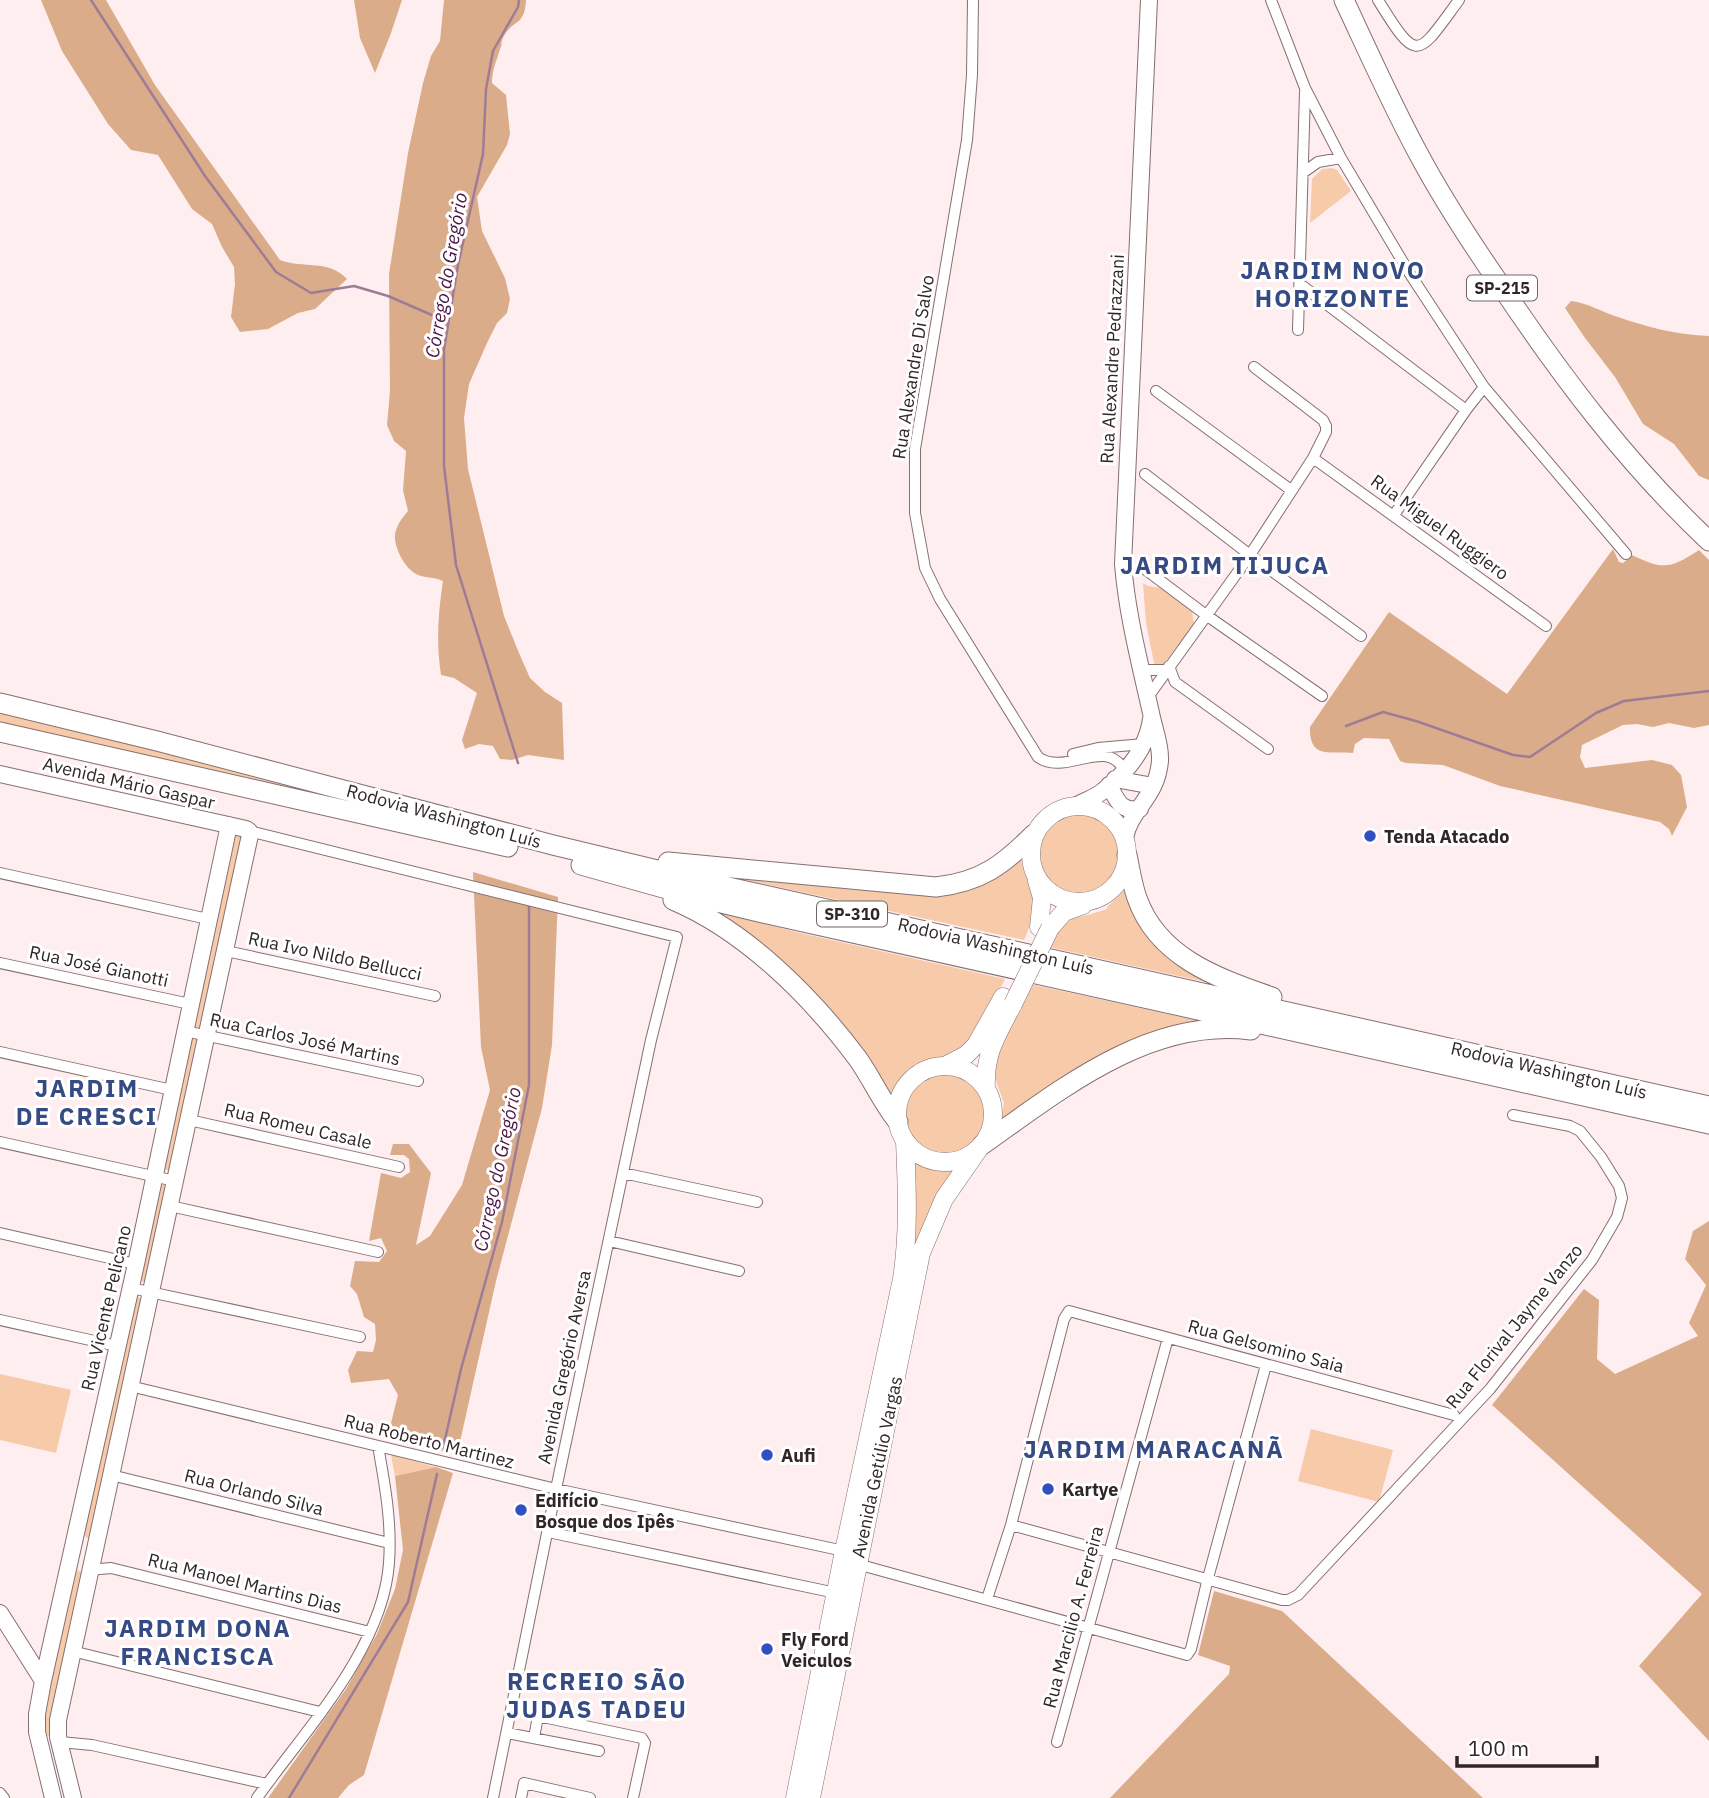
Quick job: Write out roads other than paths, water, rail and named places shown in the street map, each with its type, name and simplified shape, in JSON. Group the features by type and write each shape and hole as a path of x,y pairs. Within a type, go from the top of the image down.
{"highway":[{"name":"SP-215","path":"1345,0 1419,155 1456,219 1538,342 1600,422 1672,507 1709,541"},
{"name":"Rodovia Washington Luís","path":"0,703 157,740 553,845 729,887 1709,1106"},
{"name":"Rodovia Washington Luís","path":"0,732 417,825 611,873 692,897 1709,1124"},
{"path":"553,845 651,860 936,887 982,876 1010,858 1034,834"},
{"path":"1126,847 1137,898 1144,914 1154,931 1180,956 1214,975 1356,1026"},
{"path":"611,873 686,905 723,928 771,964 807,998 840,1036 875,1084 898,1122"},
{"path":"980,1148 1023,1115 1111,1061 1139,1046 1169,1035 1190,1031 1240,1029 1362,1046"},
{"path":"1589,1097 1709,1132"}],"main road":[{"path":"986,1089 985,1074 990,1048 1008,1000 1045,928 1064,912 1093,901 1113,888 1126,867 1126,847 1117,824 1091,807 1075,806 1051,814 1034,834 1031,856 1042,898 1045,928"},
{"path":"1036,877 1046,890 1060,900 1076,903 1093,901"},
{"path":"945,1066 961,1069 976,1077 986,1089 992,1103 993,1118 990,1132 980,1148 964,1159 947,1163 916,1153 905,1140 898,1122 898,1105 904,1090 915,1077 966,1055 1008,1000"},
{"name":"Avenida Getúlio Vargas","path":"795,1798 907,1250 905,1140"},
{"name":"Avenida Getúlio Vargas","path":"811,1798 921,1253 944,1199 980,1148"}],"street":[{"name":"Rua Alexandre Di Salvo","path":"973,0 972,75 967,140 915,449 915,513 925,568 940,598 1036,752"},
{"name":"Rua Alexandre Pedrazzani","path":"1126,847 1127,827 1153,786 1160,763 1160,751 1125,589 1123,564 1149,0"},
{"path":"1271,0 1305,88 1341,158 1410,274 1484,387 1626,554"},
{"path":"1378,0 1404,40 1409,44 1421,46 1430,40 1459,0"},
{"path":"1298,330 1305,88"},
{"path":"1304,172 1318,162 1341,158"},
{"path":"1300,284 1466,410"},
{"path":"1148,697 1250,555 1313,458 1326,432 1325,423 1254,367"},
{"path":"1394,515 1484,387"},
{"path":"1156,391 1291,490"},
{"name":"Rua Miguel Ruggiero","path":"1313,458 1546,626"},
{"path":"1145,474 1362,636"},
{"path":"1146,570 1322,695"},
{"path":"1141,670 1168,668"},
{"path":"1168,668 1175,682 1268,749"},
{"name":"Rua Alexandre Pedrazzani","path":"1075,806 1103,792 1140,753 1150,732 1152,716"},
{"path":"1036,752 1060,756 1098,748 1144,744 1160,763"},
{"path":"1036,752 1041,760 1056,763 1108,756 1118,761 1118,803 1127,809 1140,809"},
{"name":"Avenida Mário Gaspar","path":"0,774 249,831"},
{"path":"1116,778 1153,786"},
{"name":"Rua Vicente Pelicano","path":"53,1798 40,1745 37,1714 229,825"},
{"path":"73,1798 60,1742 58,1720 208,1036 249,831"},
{"name":"Avenida Gregório Aversa","path":"249,831 677,937 663,985 555,1489 493,1798"},
{"path":"0,873 208,919"},
{"name":"Rua Ivo Nildo Bellucci","path":"226,951 435,996"},
{"name":"Rua José Gianotti","path":"0,963 190,1004"},
{"name":"Rua Carlos José Martins","path":"184,1031 418,1082"},
{"path":"0,1052 172,1090"},
{"name":"Rua Florival Jayme Vanzo","path":"1208,1578 1282,1600 1298,1595 1490,1389 1592,1260 1617,1217 1622,1198 1619,1186 1580,1131 1570,1126 1513,1115"},
{"name":"Rua Romeu Casale","path":"189,1120 399,1167"},
{"path":"0,1142 176,1181"},
{"path":"623,1173 757,1202"},
{"path":"170,1206 377,1252"},
{"path":"0,1233 136,1264"},
{"path":"609,1241 739,1271"},
{"path":"131,1288 360,1337"},
{"name":"Rua Gelsomino Saia","path":"1011,1525 1064,1319 1069,1311 1454,1415"},
{"path":"0,1320 117,1346"},
{"name":"Rua Marcilio A. Ferreira","path":"1057,1742 1168,1338"},
{"path":"858,1564 1187,1655 1191,1649 1266,1365"},
{"name":"Rua Roberto Martinez","path":"131,1386 555,1489 844,1551"},
{"path":"257,1798 358,1658 381,1606 389,1565 389,1543 387,1494 378,1446"},
{"name":"Rua Orlando Silva","path":"111,1475 389,1543"},
{"path":"987,1599 1011,1525 1208,1578"},
{"path":"548,1532 836,1593"},
{"path":"72,1545 94,1549 111,1568"},
{"path":"68,1565 89,1570"},
{"name":"Rua Manoel Martins Dias","path":"89,1570 111,1568 370,1632"},
{"path":"0,1613 6,1635 43,1681"},
{"path":"72,1651 320,1712"},
{"path":"534,1738 538,1716 642,1738 645,1743 633,1798"},
{"path":"507,1733 599,1751"},
{"path":"40,1745 60,1742 92,1745 267,1784"},
{"path":"44,1763 64,1759 92,1745"},
{"path":"521,1798 524,1783 590,1798"},
{"path":"0,1793 4,1798"}],"waterway":[{"path":"91,0 205,176 276,272 311,293 354,286 388,296 448,322"},
{"name":"Córrego do Gregório","path":"518,763 456,565 444,466 444,349 458,265 483,154 486,89 493,51 518,7 519,0"},
{"path":"1346,726 1383,712 1513,755 1530,757 1596,713 1624,701 1709,691"},
{"name":"Córrego do Gregório","path":"443,1448 461,1369 502,1222 529,1085 529,904"},
{"name":"Córrego do Gregório","path":"289,1798 408,1602 437,1474"}],"place":[{"name":"Tenda Atacado","path":"1370,836"},
{"name":"Aufi","path":"767,1455"},
{"name":"Kartye","path":"1048,1489"},
{"name":"Edifício Bosque dos Ipês","path":"521,1510"},
{"name":"Fly Ford Veiculos","path":"767,1649"}],"district":[{"name":"JARDIM NOVO HORIZONTE","path":"1333,284"},
{"name":"JARDIM TIJUCA","path":"1225,565"},
{"name":"JARDIM DE CRESCI","path":"87,1102"},
{"name":"JARDIM MARACANÃ","path":"1154,1449"},
{"name":"JARDIM DONA FRANCISCA","path":"198,1642"},
{"name":"RECREIO SÃO JUDAS TADEU","path":"597,1695"}]}
